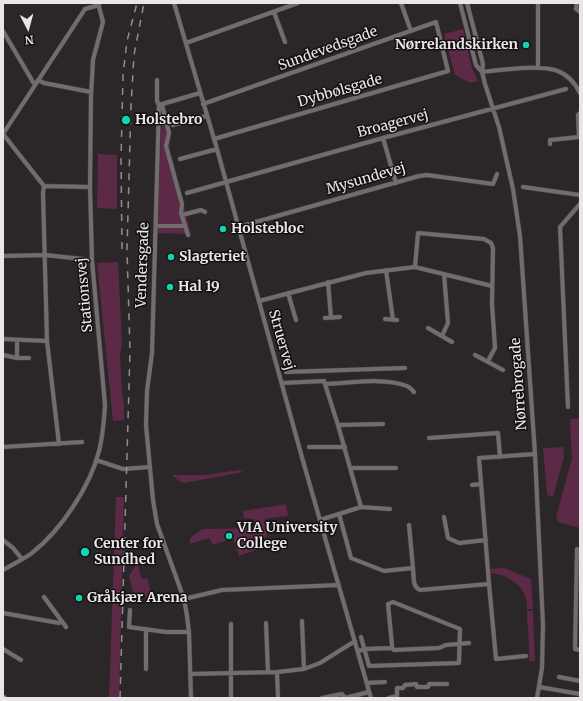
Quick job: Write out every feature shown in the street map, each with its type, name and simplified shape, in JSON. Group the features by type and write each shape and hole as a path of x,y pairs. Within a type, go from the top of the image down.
{"street":[{"name":"Struervej","path":"174,3 206,116 217,149 371,698"},
{"path":"186,43 298,3"},
{"path":"401,3 411,31"},
{"name":"Nørrebrogade","path":"460,3 476,65 482,72"},
{"name":"Nørrebrogade","path":"467,3 483,64 482,72 499,127 513,189 520,236 535,454 544,625 543,661 537,698"},
{"path":"538,3 538,67"},
{"path":"576,3 576,8 580,12"},
{"path":"59,444 48,341 44,186 3,134 84,9 98,4"},
{"name":"Stationsvej","path":"3,570 31,554 45,542 58,527 83,490 96,460 104,426 105,405 92,260 90,186 93,60 102,26 102,19 98,4"},
{"path":"274,12 286,42"},
{"name":"Sundevedsgade","path":"203,104 436,22 442,47"},
{"path":"3,31 33,82 92,92"},
{"name":"Dybbølsgade","path":"214,139 448,71 442,47"},
{"path":"482,72 538,67 549,68 557,70 570,78 578,86 580,93"},
{"path":"157,80 157,101 161,105 169,133 166,146 182,204 182,215 188,235"},
{"name":"Broagervej","path":"187,193 566,89"},
{"path":"161,105 200,93"},
{"name":"Vendersgade","path":"161,105 152,353 147,391 146,425 157,524 184,599 189,632 191,698"},
{"path":"550,144 550,140 579,137 578,115 580,113"},
{"path":"172,125 206,116"},
{"path":"383,138 396,183"},
{"path":"180,159 217,149"},
{"name":"Mysundevej","path":"238,227 419,176 427,175 493,184 497,174"},
{"path":"44,186 90,186"},
{"path":"523,187 580,195"},
{"path":"568,407 560,227 580,204"},
{"path":"182,215 201,210 205,212"},
{"path":"156,226 185,226"},
{"path":"415,268 418,233 484,239 491,243 493,248 492,304 495,348 488,361"},
{"path":"3,256 45,255 92,260"},
{"path":"259,301 366,273 415,268 492,286"},
{"path":"386,270 395,320 386,319"},
{"path":"442,336 448,323 444,274"},
{"path":"328,282 331,318"},
{"path":"288,293 296,320"},
{"path":"325,318 340,317"},
{"path":"428,328 452,342"},
{"path":"3,339 48,341"},
{"path":"16,358 17,340"},
{"path":"475,354 503,370"},
{"path":"3,355 16,358 29,358"},
{"path":"286,372 405,368"},
{"path":"309,371 310,382"},
{"path":"282,383 324,381 326,384 387,382 408,387 414,392"},
{"path":"326,384 361,507"},
{"path":"338,425 383,424"},
{"path":"429,438 498,433 500,457"},
{"path":"3,447 82,442"},
{"path":"309,447 345,448"},
{"path":"526,656 496,659 479,458 535,454"},
{"path":"96,460 123,469 150,466"},
{"path":"351,468 396,468"},
{"path":"472,485 481,484"},
{"path":"320,520 361,507 390,509"},
{"path":"339,514 351,558 384,571 413,568"},
{"path":"444,517 448,538 459,543 486,540"},
{"path":"410,525 416,589 420,590 489,584"},
{"path":"3,540 13,548 22,559"},
{"path":"577,549 575,649 580,650"},
{"path":"184,599 222,590 339,585"},
{"path":"44,598 66,626"},
{"path":"362,637 369,666 460,663 460,629 393,602 388,604 392,648"},
{"path":"130,610 129,627 166,632 189,632"},
{"path":"3,613 59,623"},
{"path":"302,621 304,669"},
{"path":"266,623 268,672"},
{"path":"231,624 231,698"},
{"path":"146,629 146,669"},
{"path":"191,674 277,672 304,669 320,663 355,642"},
{"path":"358,651 365,649 392,648 394,650 439,648 446,645 469,643"},
{"path":"3,649 21,660"},
{"path":"277,672 278,698"},
{"path":"559,677 580,681"},
{"path":"367,682 385,682"},
{"path":"389,698 397,697 397,688 403,688 405,685 416,684 417,687 428,687 429,684 447,684"},
{"path":"539,687 580,694"},
{"path":"322,698 342,694 345,698 370,692"}],"shaded area":[{"path":"463,29 472,68 478,81 470,83 455,75 444,34"},
{"path":"162,112 171,134 169,149 191,234 157,233"},
{"path":"98,154 117,155 117,209 97,208"},
{"path":"118,262 122,343 120,356 124,420 113,421 97,263"},
{"path":"580,418 580,528 558,522 556,517 572,458 570,419"},
{"path":"563,447 564,457 553,497 547,495 543,448"},
{"path":"239,470 243,472 185,483 179,481 172,475 206,475"},
{"path":"116,497 124,497 119,698 109,698"},
{"path":"286,504 288,516 265,519 267,537 259,538 261,548 239,556 233,538 213,545 209,538 190,544 190,538 202,529 254,528 254,519 244,518 243,511"},
{"path":"137,563 142,579 147,578 153,598 146,599 145,594 134,596 129,576"},
{"path":"504,568 531,579 533,609 527,609 525,595 517,584 498,574 491,573 490,569"},
{"path":"527,611 533,611 535,661 529,661"}],"railway":[{"path":"122,249 121,161 123,75 127,41 137,3"},
{"path":"120,698 130,351 127,249 131,106 134,55 144,3"}],"place":[{"name":"Nørrelandskirken","path":"526,45"},
{"name":"Holstebro","path":"126,120"},
{"name":"Holstebloc","path":"223,229"},
{"name":"Slagteriet","path":"171,257"},
{"name":"Hal 19","path":"170,287"},
{"name":"VIA University College","path":"229,536"},
{"name":"Center for Sundhed","path":"85,552"},
{"name":"Gråkjær Arena","path":"79,598"}]}
